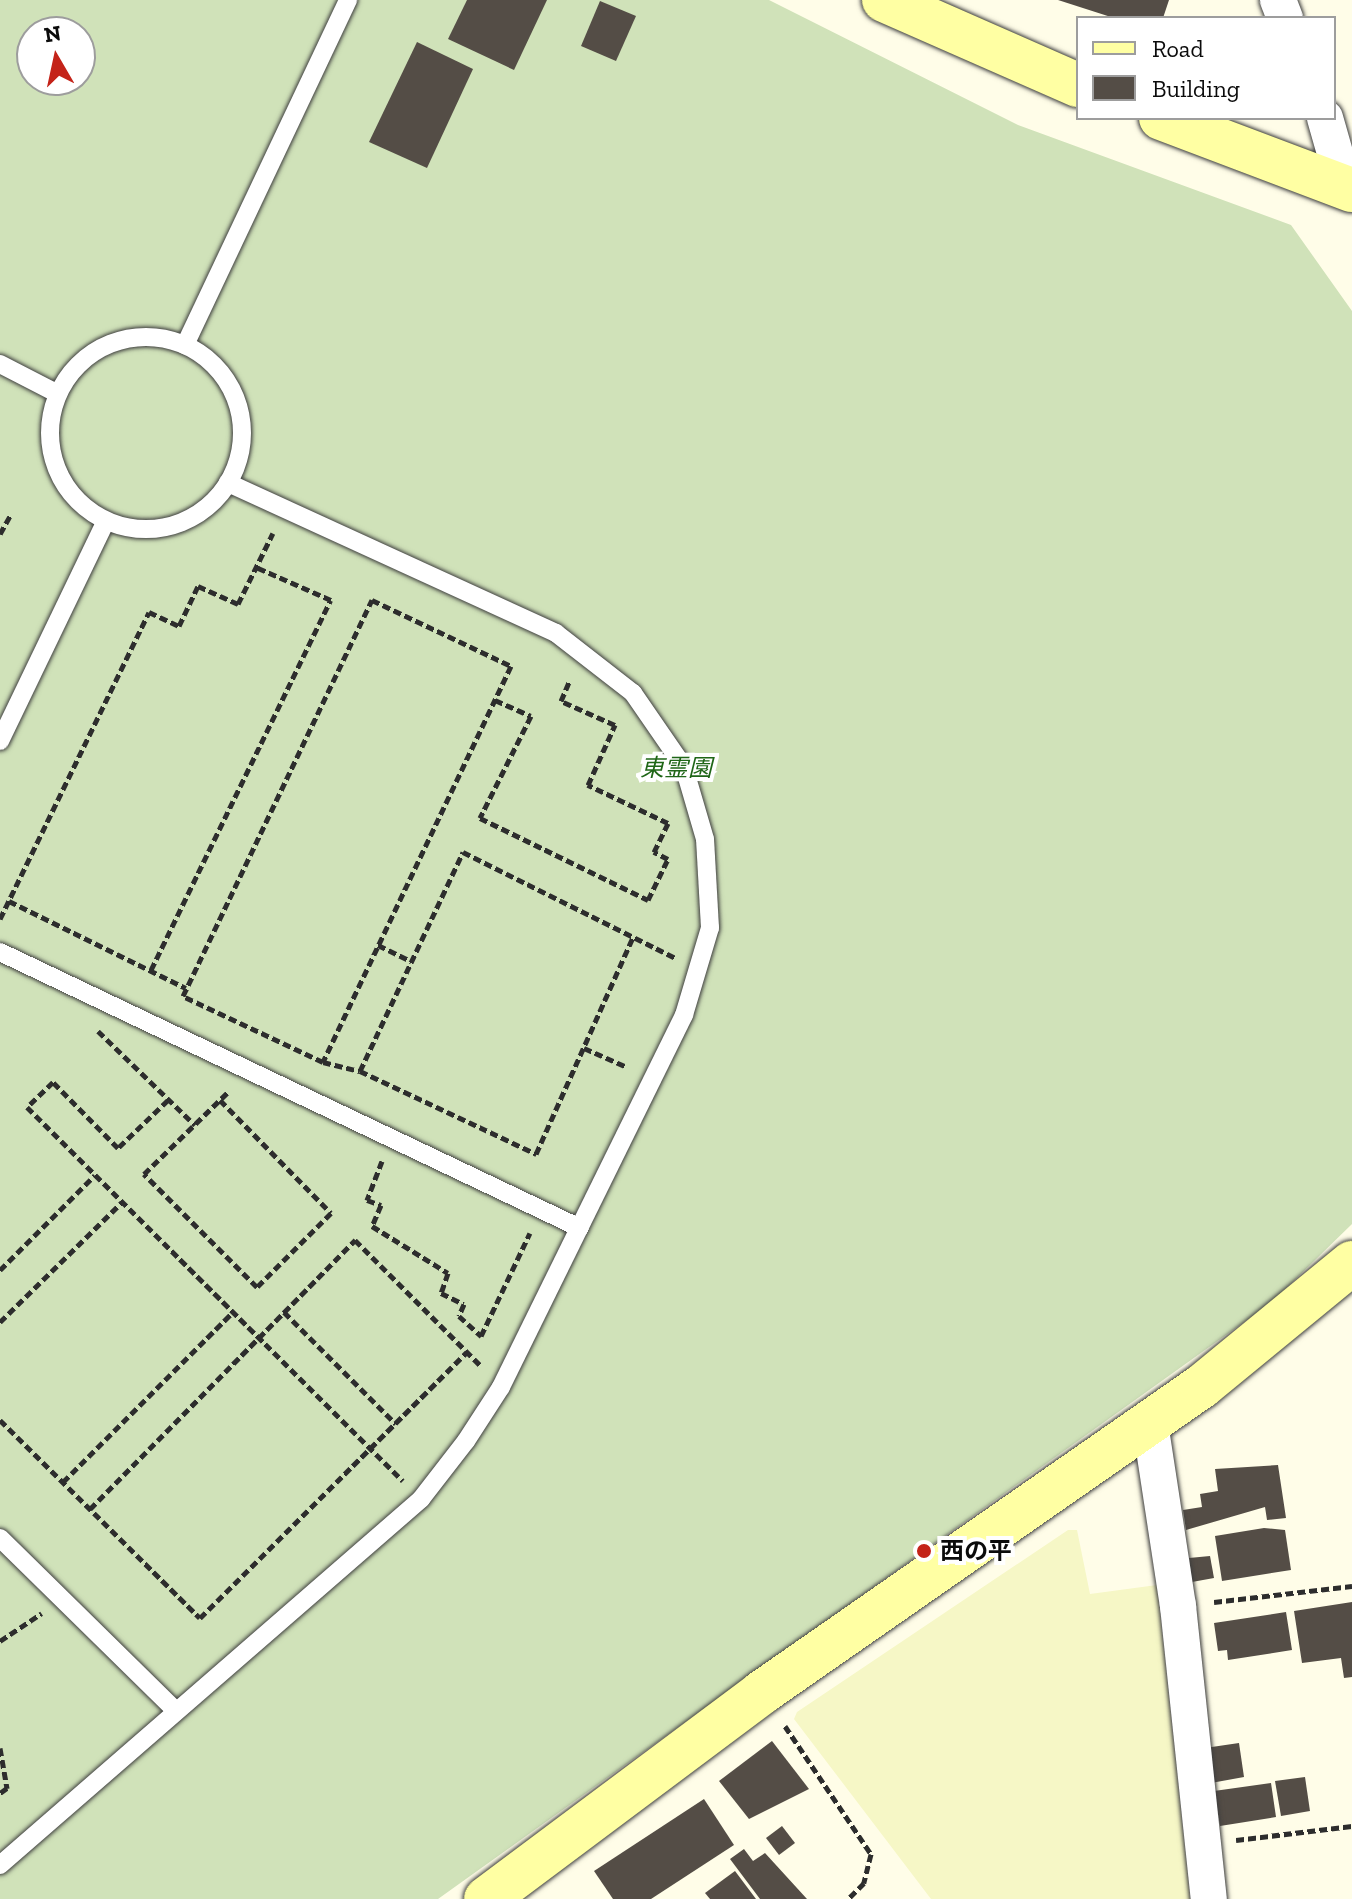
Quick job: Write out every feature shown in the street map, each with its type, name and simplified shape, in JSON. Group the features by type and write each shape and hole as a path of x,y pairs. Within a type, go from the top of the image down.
{"street":[{"path":"884,0 1076,84"},
{"path":"1166,120 1349,189"},
{"path":"1326,120 1349,189"},
{"path":"486,1899 761,1693 1150,1423 1352,1263"},
{"path":"1150,1423 1178,1606 1209,1899"}],"lane":[{"path":"185,345 348,0"},
{"path":"117,341 185,345 222,374 241,416 242,439 228,483 174,525 140,529 106,521 86,509 57,473 49,427 58,394 77,365 117,341"},
{"path":"0,364 58,394"},
{"path":"0,1865 421,1499 501,1387 653,1079 698,969 710,928 705,839 684,767 633,693 556,633 228,483"},
{"path":"0,741 106,521"},
{"path":"0,952 580,1228"},
{"path":"0,1538 176,1711"}],"path":[{"path":"0,919 149,612 179,626 198,586 238,604 284,509"},
{"path":"0,534 10,516"},
{"path":"151,970 331,600 256,567"},
{"path":"323,1062 511,666 372,600 183,996 323,1062 360,1071 536,1154 634,937"},
{"path":"495,700 531,716 480,818 648,900 668,859 654,852 668,823 588,785 615,725 561,701 582,653"},
{"path":"360,1071 463,852 698,969"},
{"path":"9,901 186,988"},
{"path":"378,945 411,961"},
{"path":"91,1024 195,1125"},
{"path":"584,1048 653,1079"},
{"path":"220,1100 331,1213 257,1287 144,1174 249,1071"},
{"path":"168,1100 118,1148 53,1082 27,1107 421,1499"},
{"path":"391,1138 367,1200 381,1205 372,1226 448,1273 441,1293 464,1304 459,1316 481,1336 541,1209"},
{"path":"0,1270 95,1175"},
{"path":"0,1322 122,1202"},
{"path":"90,1509 355,1240 501,1387"},
{"path":"63,1482 233,1312"},
{"path":"284,1312 396,1424"},
{"path":"0,1420 200,1618 467,1352"},
{"path":"1178,1606 1352,1586"},
{"path":"0,1641 61,1598"},
{"path":"761,1693 863,1835 871,1869 848,1899"},
{"path":"0,1748 7,1788 0,1793"},
{"path":"1204,1844 1352,1826"}],"green space":[{"name":"東霊園","path":"0,0 769,0 1018,125 1291,225 1352,311 1352,1224 1272,1302 438,1899 0,1899"},
{"path":"1068,1530 1077,1530 1090,1594 1157,1585 1190,1899 931,1899 794,1719 797,1712"}],"building":[{"path":"467,0 547,0 514,70 448,39"},
{"path":"1058,0 1169,0 1164,16 1108,16"},
{"path":"600,1 636,16 616,61 581,46"},
{"path":"417,42 473,69 427,168 369,142"},
{"path":"1278,1465 1286,1518 1267,1520 1265,1507 1186,1530 1183,1510 1202,1507 1200,1494 1218,1491 1215,1469"},
{"path":"1264,1528 1285,1530 1291,1570 1222,1581 1215,1536"},
{"path":"1210,1556 1214,1578 1192,1582 1189,1558"},
{"path":"1352,1602 1352,1677 1344,1678 1341,1658 1302,1663 1294,1611"},
{"path":"1286,1612 1292,1650 1228,1660 1227,1650 1218,1651 1214,1623"},
{"path":"772,1741 809,1789 749,1819 719,1781"},
{"path":"1239,1743 1244,1777 1211,1783 1205,1748"},
{"path":"1305,1777 1310,1811 1281,1816 1275,1781"},
{"path":"1271,1783 1276,1817 1220,1826 1214,1791"},
{"path":"704,1799 734,1845 651,1899 613,1899 594,1871"},
{"path":"782,1826 795,1843 779,1855 766,1838"},
{"path":"744,1849 753,1861 765,1853 807,1899 760,1899 730,1859"},
{"path":"735,1871 756,1899 710,1899 705,1893"}],"place":[{"name":"西の平","path":"924,1551"}]}
